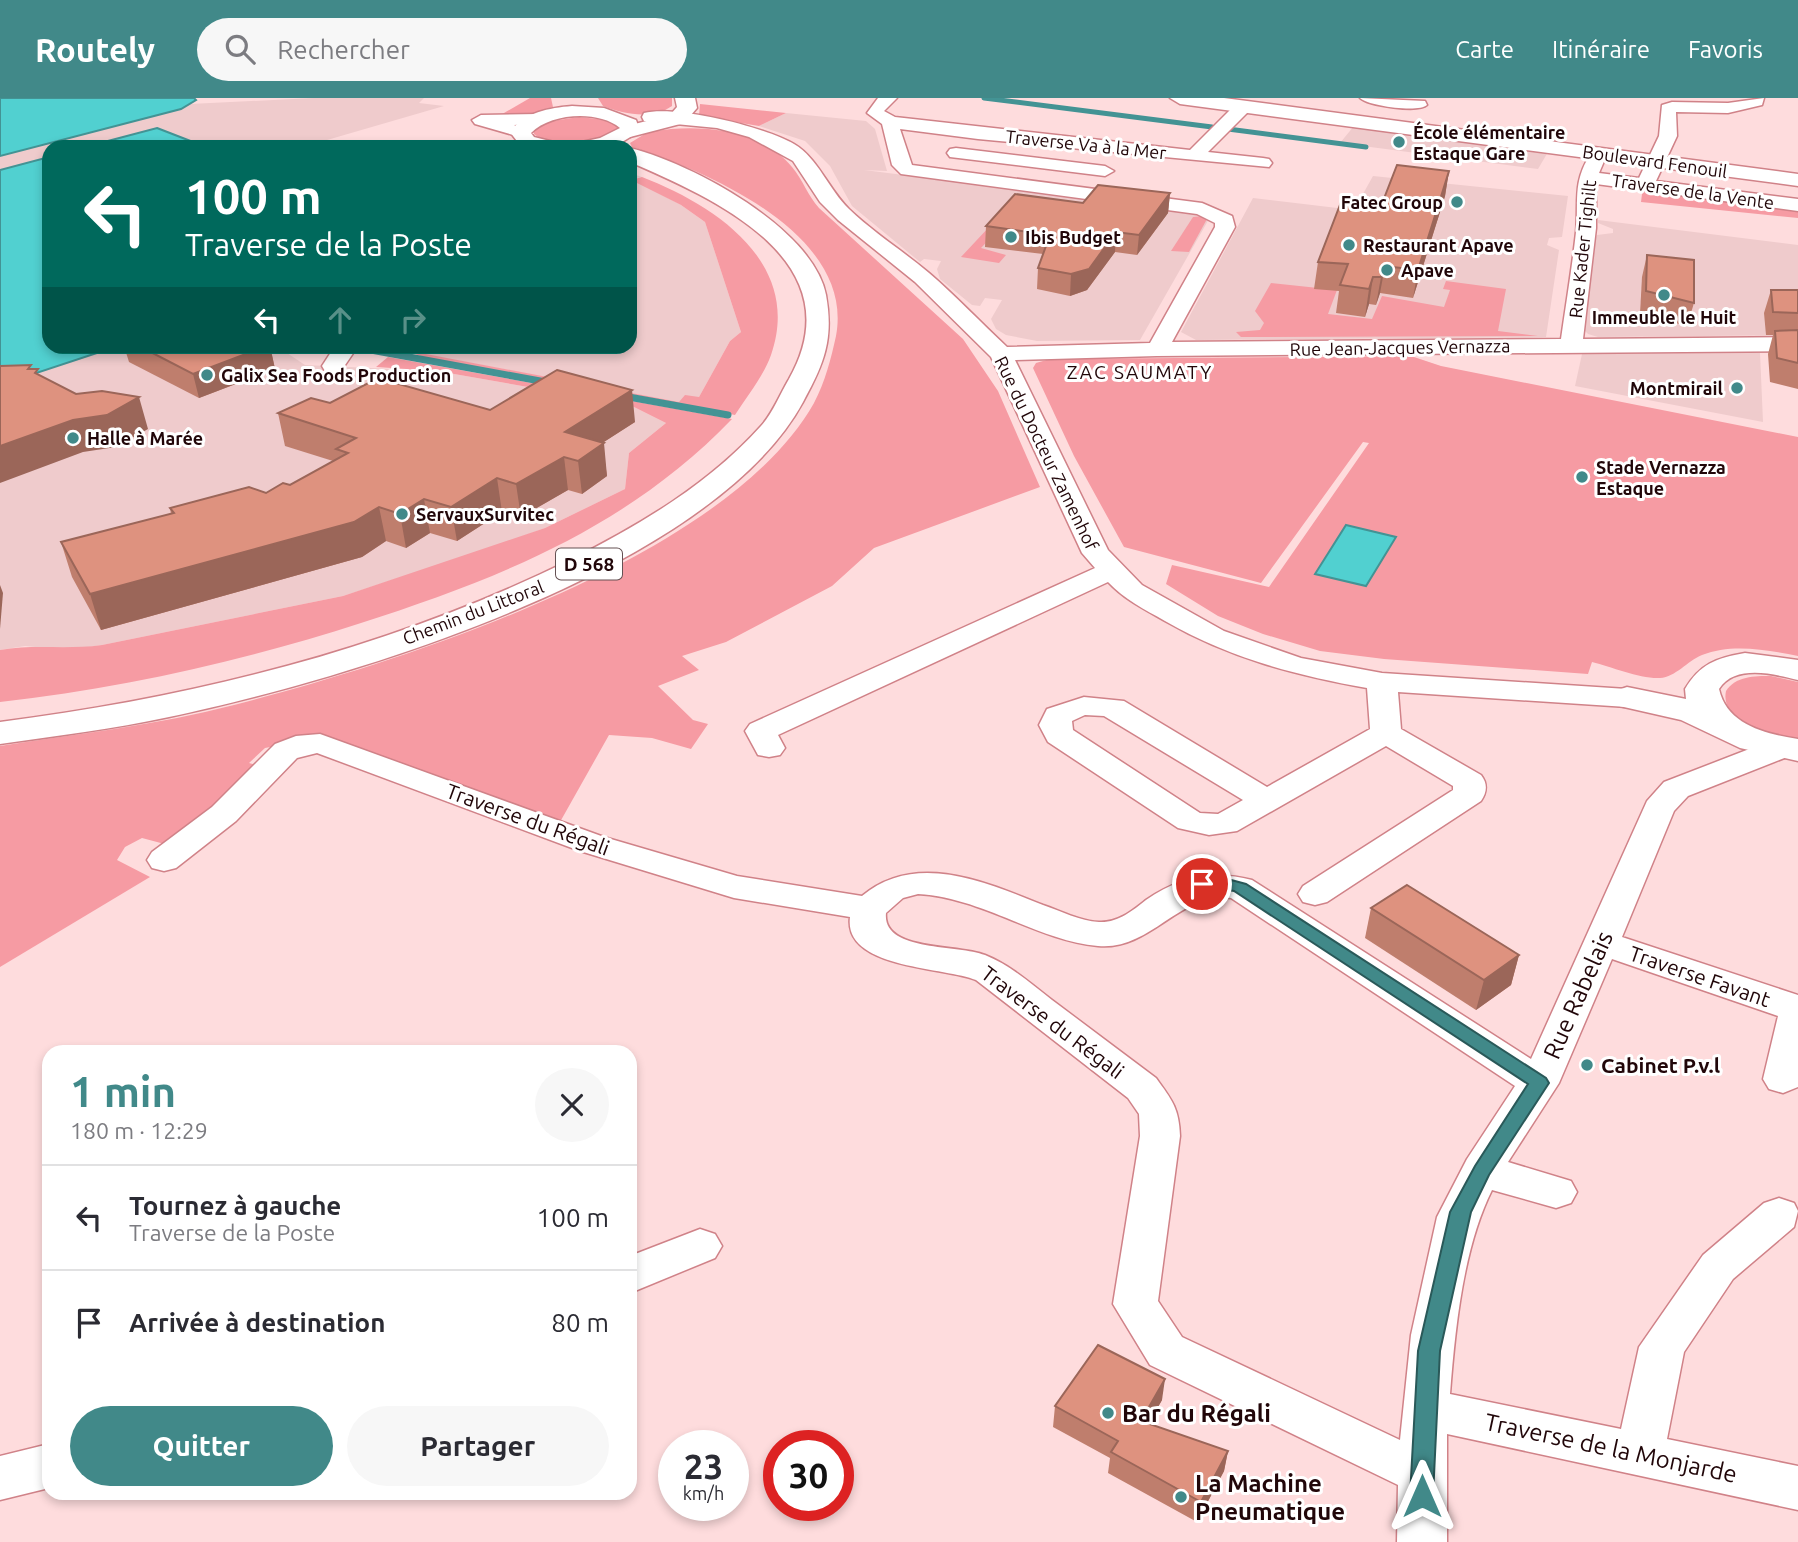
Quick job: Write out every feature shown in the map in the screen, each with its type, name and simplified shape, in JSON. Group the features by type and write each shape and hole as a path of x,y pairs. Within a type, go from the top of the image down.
{"main road":[{"name":"Boulevard Fenouil","path":"1180,98 1798,180"},
{"path":"517,138 525,125 563,106 591,106 623,140"},
{"path":"628,140 672,112"},
{"name":"Chemin du Littoral","path":"0,733 187,702 352,657 458,621 550,582 618,548 701,495 732,471 777,425 806,379 817,337 818,318 811,285 793,252 752,213 637,149"},
{"name":"Chemin du Littoral","path":"0,714 76,704 235,671 442,609 516,579 598,538 708,467 751,422 782,376 795,337 794,302 789,284 773,254 748,229 637,150"},
{"name":"Rue du Docteur Zamenhof","path":"1627,698 1662,694 1705,681 1713,674 1739,665 1774,665 1798,670"},
{"path":"1705,681 1702,697 1729,741"},
{"name":"Rue du Docteur Zamenhof","path":"1627,698 1691,711 1729,741 1790,749"}],"street":[{"path":"889,98 880,104 875,113 890,122 901,165 919,172 1202,209 1225,220 1225,227 1157,349"},
{"path":"1368,98 1419,105"},
{"path":"1645,185 1668,136 1668,109 1728,108 1756,101 1756,98"},
{"path":"1194,156 1244,106"},
{"name":"Rue du Docteur Zamenhof","path":"672,112 772,140 800,157 827,198 845,216 922,278 1001,354 1096,553 1132,591 1214,637 1295,666 1382,682 1627,698"},
{"path":"465,113 517,138"},
{"path":"481,120 538,119"},
{"name":"Traverse Va à la Mer","path":"890,122 978,134 1194,156"},
{"path":"919,172 945,152 1111,165 1086,194"},
{"name":"Rue Kader Tighilt","path":"1571,346 1586,228 1584,203 1587,177 1598,154"},
{"path":"1194,156 1263,163"},
{"name":"Traverse de la Vente","path":"1587,177 1798,205"},
{"name":"Rue Jean-Jacques Vernazza","path":"1001,354 1157,349 1798,344"},
{"path":"769,748 761,731 1112,570"},
{"path":"1382,682 1386,733"},
{"path":"1266,800 1113,708 1094,704 1079,705 1058,716 1055,725 1059,735 1190,821 1209,825 1225,824 1386,733"},
{"path":"1315,894 1469,793 1470,782 1386,733"},
{"name":"Rue Rabelais","path":"1422,1542 1421,1473 1429,1351 1439,1298 1461,1212 1482,1171 1539,1083 1659,808 1729,741"},
{"name":"Traverse du Régali","path":"164,860 224,814 286,751 296,746 320,743 592,844 734,887 869,909 867,925 876,940 907,954 968,961 989,971 1142,1088 1159,1112 1160,1136 1135,1304 1166,1351 1421,1473"},
{"path":"869,909 878,896 897,885 918,881 962,889 1069,927 1109,934 1134,926 1166,901 1202,884 1230,885 1240,888 1539,1083"},
{"name":"Traverse Favant","path":"1602,943 1798,1011"},
{"path":"1783,1079 1798,1011"},
{"path":"1482,1171 1556,1192"},
{"path":"1640,1453 1662,1346 1718,1267 1779,1215"},
{"path":"637,1272 700,1246"},
{"name":"Traverse de la Monjarde","path":"1424,1409 1798,1488"},
{"path":"0,1478 42,1468"}],"shaded area":[{"path":"313,98 424,98 419,103 444,106 327,140 188,140 157,128 112,140 62,140 181,109 190,104"},
{"path":"530,98 551,98 553,107 529,116 497,117"},
{"path":"598,98 672,98 672,106 656,113 638,114 603,106"},
{"path":"700,104 786,113 759,126 699,116"},
{"path":"786,113 866,121 875,129 887,171 864,170 1197,212 1209,219 1140,340 1037,341 1006,335 996,329 991,319 1002,300 985,298 980,306 972,305 940,279 937,269 941,261 924,259 920,262 852,206 830,166 805,141 759,126"},
{"path":"579,117 607,120 617,125 617,130 600,140 546,140 534,134 534,129 545,122"},
{"path":"1354,126 1548,152 1538,169 1340,143"},
{"path":"687,128 720,130 752,139 780,155 796,172 819,208 963,339 998,391 1040,487 874,548 832,586 726,642 682,656 699,670 658,686 693,720 708,724 691,749 652,738 609,735 560,822 319,738 265,748 249,763 263,767 172,846 142,838 125,847 117,860 150,877 0,967 0,746 147,724 234,705 382,662 467,632 553,597 635,556 709,510 771,459 814,403 821,387 836,336 836,300 823,267 800,238 770,213 735,191 699,173 637,149 635,140 648,132"},
{"path":"42,145 42,159 0,170 0,156"},
{"path":"1373,176 1568,196 1562,237 1549,238 1547,245 1559,250 1546,337 1196,340 1181,332 1253,198 1354,210"},
{"path":"642,177 670,189 723,221 746,242 763,266 775,292 778,322 771,355 735,415 415,354 679,402 685,395 699,397 730,341 741,332 705,222 681,205 637,183 637,178"},
{"path":"637,182 681,205 705,222 741,332 730,341 699,397 679,402 423,354 637,354"},
{"path":"1643,186 1798,207 1798,218 1641,202"},
{"path":"1204,216 1207,219 1189,252 1171,251 1193,217"},
{"path":"1598,220 1798,245 1798,335 1598,337 1588,334 1584,330 1595,240 1597,235 1613,233 1613,229 1598,223"},
{"path":"990,226 997,231 981,248 1006,255 999,263 961,257"},
{"path":"1446,281 1506,289 1498,331 1538,336 1241,337 1236,332 1260,330 1264,323 1255,311 1271,283 1337,290 1328,314 1372,319 1382,296 1444,307 1450,290 1443,289"},
{"path":"1760,353 1763,422 1575,386 1582,354"},
{"path":"94,354 288,354 305,365 437,371 630,405 666,423 629,453 625,489 545,528 490,548 343,596 102,645 67,650 25,646 0,650 0,385"},
{"path":"1411,356 1441,366 1798,437 1798,656 1762,650 1725,649 1702,655 1666,677 1652,678 1592,662 1588,674 1384,659 1320,651 1263,634 1218,616 1166,584 1172,565 1269,587 1369,443 1363,442 1261,583 1124,547 1074,456 1033,368 1036,363 1050,359"},
{"path":"388,357 732,419 692,457 650,490 606,519 560,545 463,587 317,637 227,661 137,681 0,702 0,650 102,645 343,596 545,528 625,489 629,453 666,423 630,405 437,371 376,367"},
{"path":"1771,676 1798,682 1798,738 1751,726 1731,712 1726,702 1726,691 1735,682 1752,677"}],"water":[{"path":"0,98 196,100 181,109 62,140 42,140 42,145 0,156"},
{"path":"157,128 188,140 112,140"},
{"path":"42,159 42,354 94,354 0,385 0,170"},
{"path":"1346,525 1396,537 1366,586 1315,574"}],"building":[{"path":"1397,165 1449,171 1418,270 1385,266 1381,277 1373,277 1369,289 1340,285 1348,264 1318,262 1343,197 1383,201"},
{"path":"1098,185 1170,193 1139,235 1116,232 1089,269 1071,274 1038,268 1050,235 986,226 1015,194 1083,203"},
{"path":"1647,255 1694,260 1694,303 1646,291"},
{"path":"1771,290 1798,290 1798,313 1773,312"},
{"path":"1798,330 1798,363 1777,358 1775,331"},
{"path":"154,354 246,354 193,374"},
{"path":"31,365 28,369 38,369 35,373 76,394 102,391 139,397 107,415 73,420 0,446 0,366"},
{"path":"557,370 632,390 565,432 604,443 578,461 564,457 516,484 497,478 451,507 424,499 400,514 379,507 354,522 90,594 61,542 174,513 170,508 249,487 266,493 283,483 290,485 348,453 336,449 356,438 278,413 311,398 330,403 378,378 490,410"},
{"path":"1407,885 1519,955 1484,980 1371,908"},
{"path":"1098,1345 1165,1379 1141,1421 1228,1451 1201,1502 1111,1452 1118,1441 1055,1406"}],"waterway":[{"path":"984,98 1212,127"},
{"path":"1228,129 1366,147"},
{"path":"393,354 551,383"},
{"path":"623,396 728,415"}],"place":[{"name":"École élémentaire Estaque Gare","path":"1399,142"},
{"name":"Fatec Group","path":"1457,202"},
{"name":"Ibis Budget","path":"1011,237"},
{"name":"Restaurant Apave","path":"1349,245"},
{"name":"Apave","path":"1387,270"},
{"name":"Immeuble le Huit","path":"1664,295"},
{"name":"Galix Sea Foods Production","path":"207,375"},
{"name":"Montmirail","path":"1737,388"},
{"name":"Halle à Marée","path":"73,438"},
{"name":"Stade Vernazza Estaque","path":"1582,477"},
{"name":"ServauxSurvitec","path":"402,514"},
{"name":"Cabinet P.v.l","path":"1587,1065"},
{"name":"Bar du Régali","path":"1108,1413"},
{"name":"La Machine Pneumatique","path":"1181,1497"}],"district":[{"name":"ZAC SAUMATY","path":"1140,372"}],"route":[{"path":"1202,884 1220,883 1240,888 1539,1083 1482,1171 1461,1212 1439,1298 1429,1351 1424,1409 1422,1496"}]}
